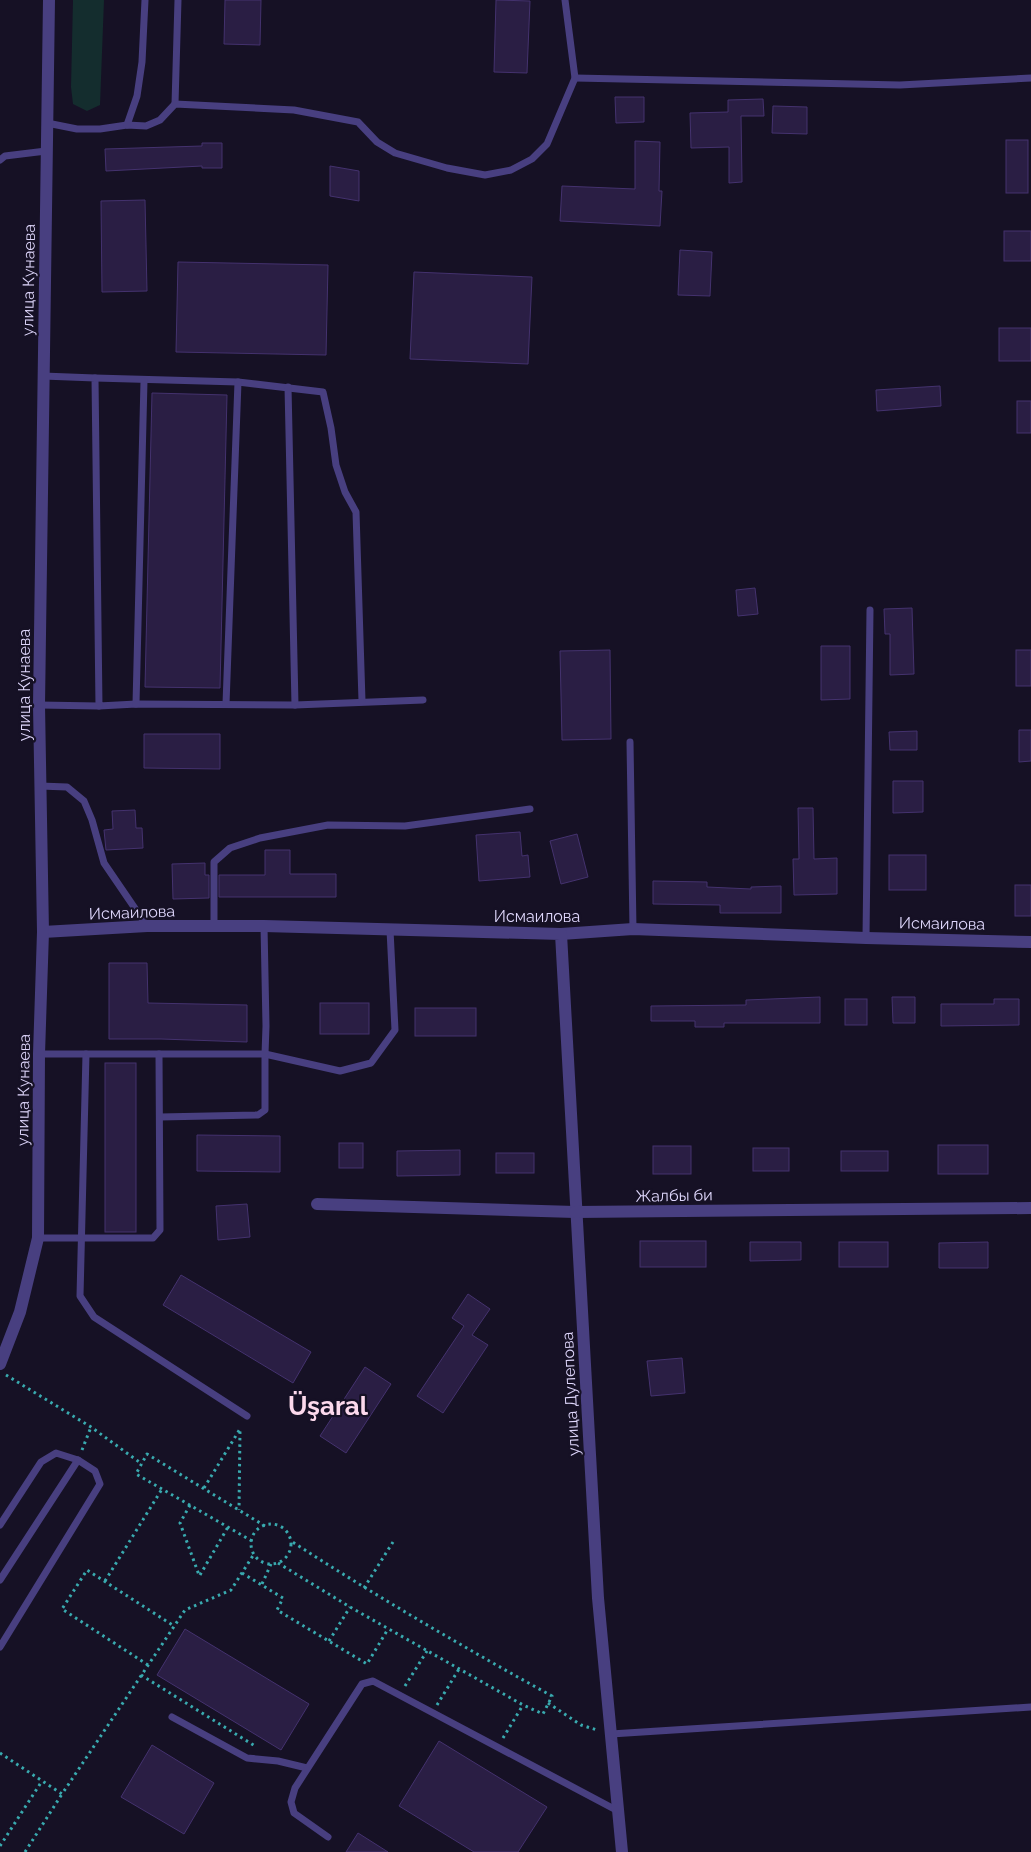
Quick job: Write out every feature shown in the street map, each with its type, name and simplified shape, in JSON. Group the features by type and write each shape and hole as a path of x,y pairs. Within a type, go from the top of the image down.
{"street":[{"name":"улица Кунаева","path":"0,1364 20,1312 38,1238 39,1054 43,932 39,705 49,0"},
{"name":"Исмаилова","path":"43,932 147,926 264,926 561,934 633,929 1031,942"},
{"name":"улица Дулепова","path":"561,934 598,1598 622,1852"},
{"name":"Жалбы би","path":"317,1204 576,1212 1031,1208"}],"lane":[{"path":"126,125 137,96 142,62 144,0"},
{"path":"47,123 77,129 100,129 126,125 146,126 160,120 175,104 178,0"},
{"path":"175,104 294,110 358,122 377,142 395,153 447,168 485,175 512,170 532,159 547,144 574,78 565,0"},
{"path":"574,78 900,85 1031,78"},
{"path":"0,160 5,156 46,151"},
{"path":"43,376 144,381 238,382 323,392 331,428 336,465 345,492 356,512 362,701"},
{"path":"95,378 100,706"},
{"path":"136,704 144,381"},
{"path":"226,704 238,382"},
{"path":"288,387 295,705"},
{"path":"866,938 870,610"},
{"path":"39,705 295,705 423,700"},
{"path":"630,742 633,929"},
{"path":"40,786 67,787 84,801 92,820 104,863 147,926"},
{"path":"214,926 214,862 230,848 260,838 328,825 405,826 530,809"},
{"path":"160,1117 258,1115 264,1110 266,1026 264,926"},
{"path":"39,1054 265,1054 340,1071 370,1063 395,1030 390,930"},
{"path":"86,1054 80,1296 94,1317 246,1416"},
{"path":"38,1238 153,1238 160,1230 159,1054"},
{"path":"0,1525 41,1462 56,1453 78,1460 95,1471 100,1484 0,1647"},
{"path":"0,1580 78,1460"},
{"path":"328,1837 294,1813 291,1802 295,1788 306,1768 362,1684 373,1681 618,1811"},
{"path":"611,1734 1031,1707"},
{"path":"172,1717 246,1758 278,1761 306,1768"}],"path":[{"path":"0,1370 91,1427 142,1464"},
{"path":"78,1460 91,1427"},
{"path":"204,1488 240,1429 239,1510"},
{"path":"252,1541 136,1474 147,1454 265,1526"},
{"path":"105,1581 162,1489"},
{"path":"190,1505 180,1522 199,1575 228,1527"},
{"path":"278,1563 388,1629 542,1714 552,1696 452,1641 364,1588 291,1541 284,1530 278,1526 265,1526 259,1529 252,1541 254,1554 258,1559 271,1564 278,1563 288,1555 291,1541"},
{"path":"364,1588 393,1542"},
{"path":"25,1852 184,1610 231,1590 254,1554"},
{"path":"262,1584 271,1564"},
{"path":"148,1665 62,1609 87,1570 174,1626"},
{"path":"242,1572 283,1598 277,1610 367,1664 388,1629"},
{"path":"329,1642 350,1607"},
{"path":"400,1695 427,1651"},
{"path":"433,1712 459,1669"},
{"path":"141,1675 278,1761"},
{"path":"548,1703 581,1725 611,1734"},
{"path":"498,1747 523,1704"},
{"path":"0,1753 62,1794"},
{"path":"0,1846 42,1781"}],"green space":[{"path":"73,0 104,0 100,105 87,111 73,104 71,87"}],"building":[{"path":"225,0 261,0 260,45 224,44"},
{"path":"496,0 530,1 527,73 494,72"},
{"path":"615,97 644,97 644,122 616,123"},
{"path":"763,99 764,116 741,116 742,182 729,183 729,147 691,148 690,113 728,112 728,100"},
{"path":"773,106 807,107 807,134 772,133"},
{"path":"1006,140 1028,140 1028,193 1006,193"},
{"path":"635,141 660,142 659,191 662,191 660,226 560,221 562,186 635,189"},
{"path":"202,143 222,143 222,168 202,168 202,166 106,171 105,149 202,146"},
{"path":"330,166 359,171 359,201 330,196"},
{"path":"145,200 147,291 102,292 101,201"},
{"path":"1004,231 1031,231 1031,261 1004,261"},
{"path":"680,250 712,252 710,296 678,295"},
{"path":"178,262 328,265 326,355 176,352"},
{"path":"414,272 532,277 528,364 410,359"},
{"path":"999,328 1031,328 1031,361 999,361"},
{"path":"940,386 941,406 877,411 876,390"},
{"path":"152,393 227,395 220,688 145,687"},
{"path":"1017,401 1031,401 1031,433 1017,433"},
{"path":"755,588 758,614 738,616 736,590"},
{"path":"912,608 914,674 890,675 890,634 885,634 884,609"},
{"path":"821,646 850,646 850,699 821,700"},
{"path":"610,650 611,739 562,740 560,651"},
{"path":"1016,650 1031,650 1031,686 1016,686"},
{"path":"1019,730 1031,730 1031,761 1019,762"},
{"path":"917,731 917,750 890,750 889,732"},
{"path":"144,734 220,734 220,769 144,768"},
{"path":"893,781 923,781 923,812 893,813"},
{"path":"798,808 813,808 814,859 837,858 837,894 794,895 793,859 799,859"},
{"path":"135,810 136,828 142,828 143,848 106,850 104,830 113,829 112,811"},
{"path":"520,832 522,856 528,855 530,877 479,881 476,835"},
{"path":"577,834 588,877 561,884 550,841"},
{"path":"265,850 290,850 290,874 336,874 336,897 219,897 219,875 265,875"},
{"path":"889,855 926,855 926,890 889,890"},
{"path":"205,863 205,875 209,875 209,898 173,899 172,864"},
{"path":"653,881 707,882 707,887 751,889 751,887 781,886 781,913 720,913 720,905 653,904"},
{"path":"1015,885 1031,885 1031,916 1015,916"},
{"path":"109,963 147,963 148,1003 247,1005 247,1042 109,1039"},
{"path":"820,997 820,1023 724,1023 724,1027 695,1027 695,1021 651,1021 651,1006 746,1005 746,1000"},
{"path":"892,997 915,997 915,1023 893,1023"},
{"path":"845,999 867,999 867,1025 845,1025"},
{"path":"994,999 1019,999 1019,1025 941,1026 941,1004 994,1004"},
{"path":"320,1003 369,1003 369,1034 320,1034"},
{"path":"415,1008 476,1008 476,1036 415,1036"},
{"path":"105,1063 136,1063 136,1232 105,1232"},
{"path":"197,1135 280,1136 280,1172 197,1171"},
{"path":"339,1143 363,1143 363,1168 339,1168"},
{"path":"938,1145 988,1145 988,1174 938,1174"},
{"path":"653,1146 691,1146 691,1174 653,1174"},
{"path":"753,1148 789,1148 789,1171 753,1171"},
{"path":"460,1150 460,1175 397,1176 397,1151"},
{"path":"841,1151 888,1151 888,1171 841,1171"},
{"path":"496,1153 534,1153 534,1173 496,1173"},
{"path":"247,1204 250,1237 218,1240 216,1206"},
{"path":"640,1241 706,1241 706,1267 640,1267"},
{"path":"750,1242 801,1242 801,1260 750,1261"},
{"path":"839,1242 888,1242 888,1267 839,1267"},
{"path":"988,1242 988,1268 939,1268 939,1243"},
{"path":"181,1275 311,1352 293,1383 163,1305"},
{"path":"468,1294 490,1309 472,1335 488,1345 443,1413 417,1396 464,1326 452,1318"},
{"path":"682,1358 685,1393 651,1396 647,1361"},
{"path":"365,1367 391,1384 346,1453 320,1436"},
{"path":"185,1629 309,1704 281,1750 157,1675"},
{"path":"439,1741 547,1807 518,1852 474,1852 399,1806"},
{"path":"152,1745 214,1783 184,1834 121,1797"},
{"path":"358,1833 388,1852 346,1852"}],"district":[{"name":"Üşaral","path":"328,1406"}]}
